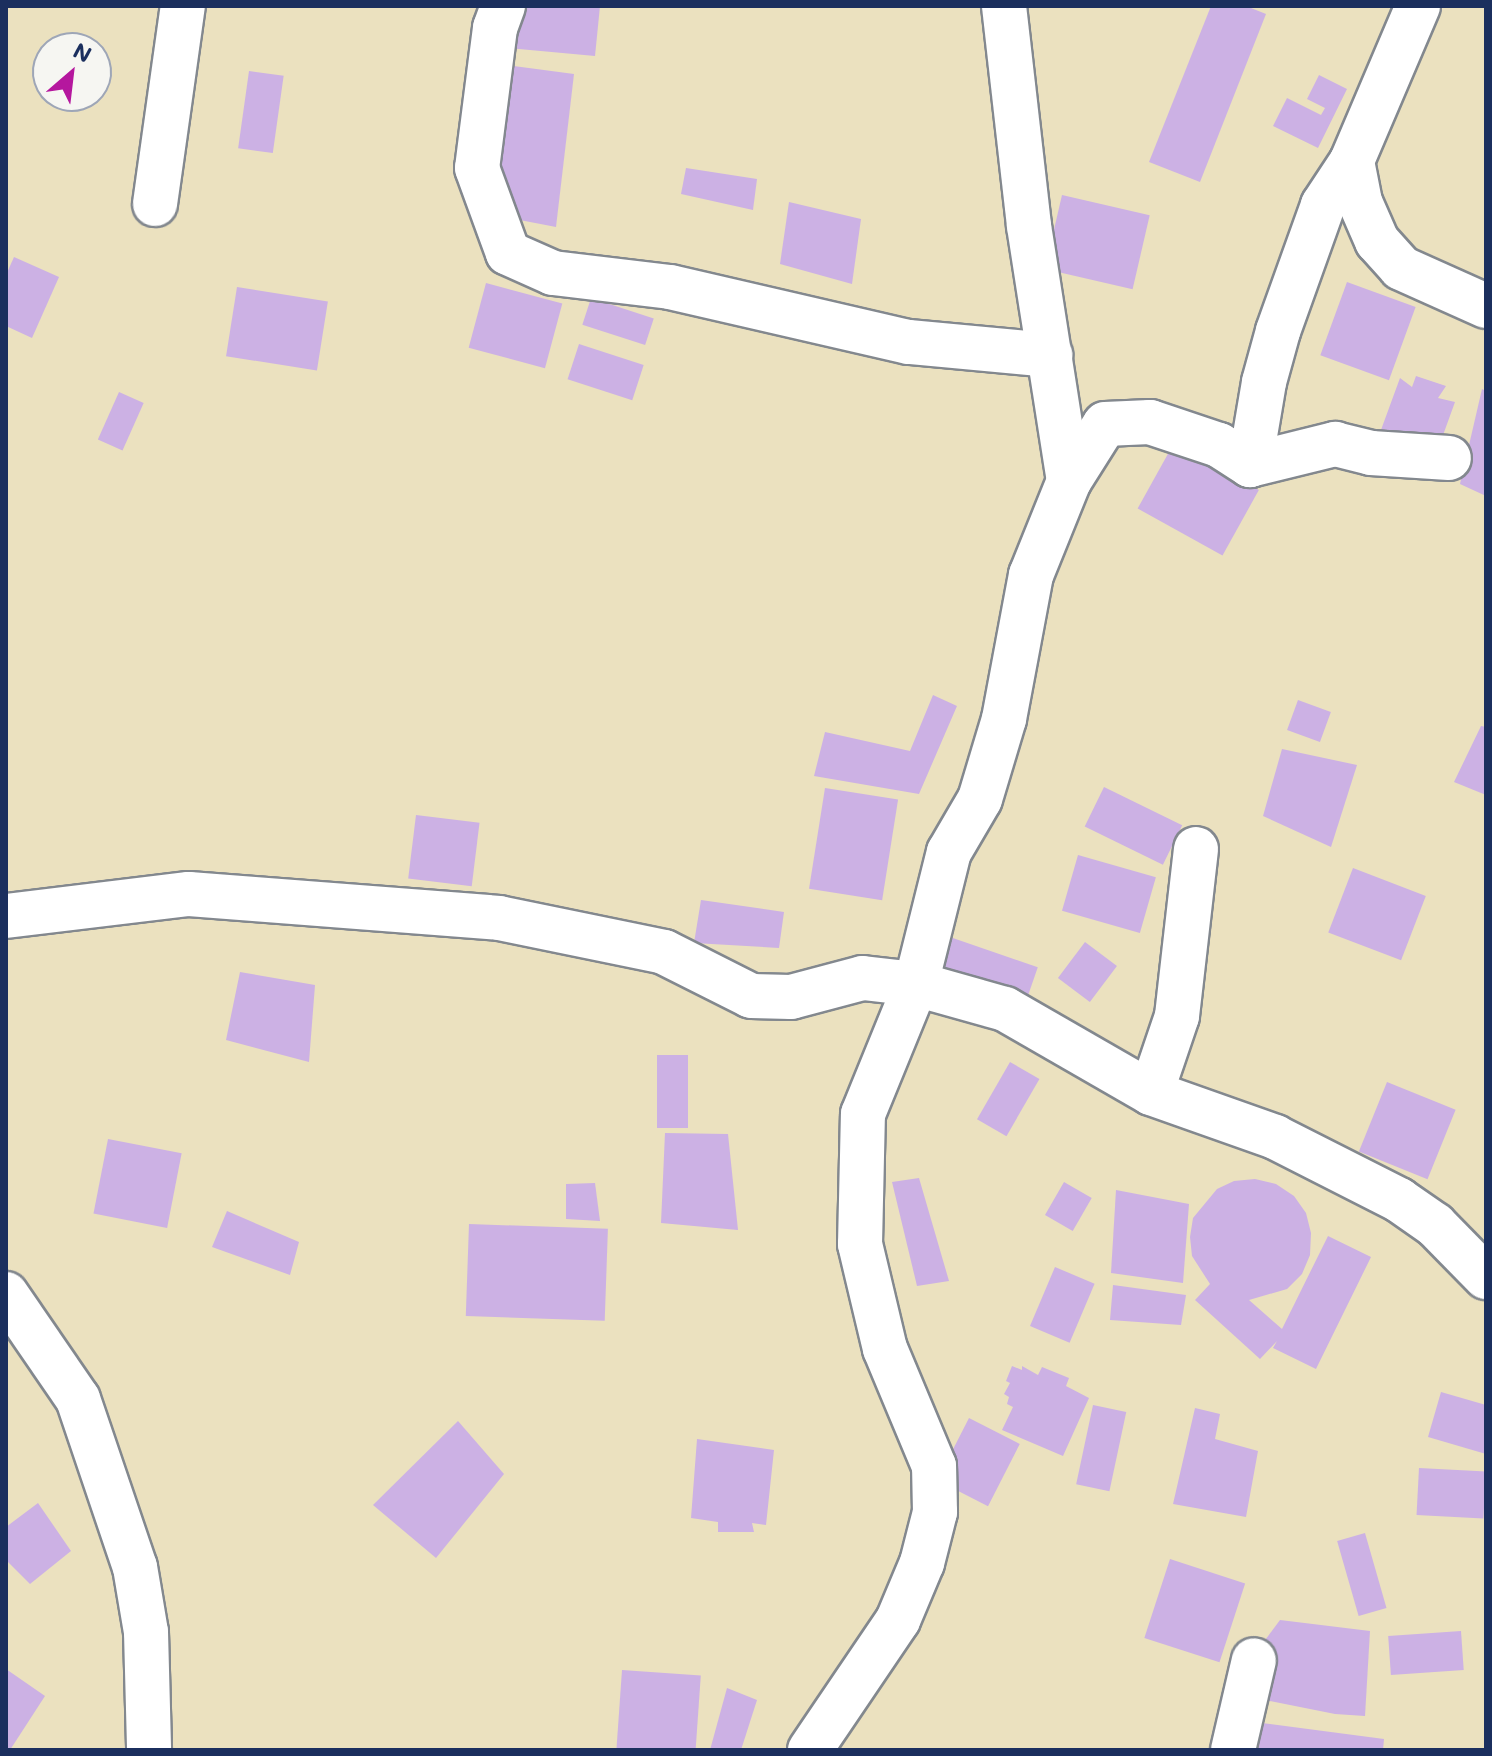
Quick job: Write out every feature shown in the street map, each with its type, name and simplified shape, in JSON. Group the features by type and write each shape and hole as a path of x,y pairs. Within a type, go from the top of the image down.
{"street":[{"path":"155,204 183,6"},
{"path":"503,6 495,28 477,168 508,253 553,273 670,287 909,342 1050,355"},
{"path":"1004,6 1029,226 1069,481"},
{"path":"1250,465 1264,382 1278,331 1323,205 1352,161 1418,6"},
{"path":"1352,161 1360,202 1377,241 1401,268 1486,306"},
{"path":"810,1750 898,1620 922,1563 935,1512 934,1466 885,1349 860,1244 863,1114 916,984 949,852 980,799 1004,719 1031,575 1069,481 1105,424 1150,422 1219,445 1250,465 1335,444 1371,453 1449,458"},
{"path":"1151,1093 1177,1016 1196,849"},
{"path":"6,916 189,894 499,918 664,952 751,996 791,997 863,978 916,984 1005,1009 1151,1093 1275,1137 1399,1200 1435,1225 1486,1277"},
{"path":"6,1294 78,1399 135,1567 146,1632 149,1750"},
{"path":"1233,1750 1254,1660"}],"building":[{"path":"511,6 600,6 595,56 508,48"},
{"path":"1211,6 1246,6 1266,14 1200,182 1149,162"},
{"path":"499,64 574,74 556,227 494,215"},
{"path":"249,71 284,76 273,153 238,148"},
{"path":"1319,75 1347,89 1318,148 1273,126 1287,98 1321,115 1325,108 1307,99"},
{"path":"686,168 757,179 753,210 681,194"},
{"path":"1062,195 1150,215 1133,289 1045,269"},
{"path":"789,202 861,219 852,284 780,264"},
{"path":"14,257 59,277 32,338 6,326 6,275"},
{"path":"1347,282 1416,307 1389,380 1320,355"},
{"path":"486,283 562,303 545,368 469,348"},
{"path":"237,287 328,301 317,371 226,356"},
{"path":"591,298 654,318 645,345 582,325"},
{"path":"579,344 644,365 632,400 568,379"},
{"path":"1416,376 1446,386 1438,398 1455,402 1438,449 1374,449 1400,378 1412,387"},
{"path":"1482,389 1486,391 1486,496 1460,484"},
{"path":"119,392 144,403 123,450 98,440"},
{"path":"1174,443 1259,490 1222,556 1138,509"},
{"path":"933,695 957,706 919,794 814,776 825,732 910,751"},
{"path":"1298,700 1331,712 1320,742 1287,730"},
{"path":"1481,726 1486,727 1486,795 1454,782"},
{"path":"1282,749 1357,765 1331,847 1263,816"},
{"path":"1104,787 1182,825 1163,865 1085,827"},
{"path":"825,788 898,800 882,900 809,889"},
{"path":"416,815 480,823 472,886 408,879"},
{"path":"1078,855 1156,877 1140,933 1062,911"},
{"path":"1353,868 1426,896 1401,960 1328,932"},
{"path":"701,900 784,912 779,948 694,943"},
{"path":"947,936 1038,967 1027,998 937,966"},
{"path":"1085,942 1117,966 1090,1002 1058,978"},
{"path":"240,972 315,985 309,1062 226,1040"},
{"path":"657,1055 688,1055 688,1128 657,1128"},
{"path":"1010,1062 1039,1079 1006,1136 977,1119"},
{"path":"1387,1082 1456,1110 1428,1179 1359,1152"},
{"path":"665,1133 728,1134 738,1230 661,1223"},
{"path":"108,1139 182,1153 167,1228 93,1214"},
{"path":"919,1178 949,1281 917,1286 892,1182"},
{"path":"1255,1179 1276,1184 1294,1196 1306,1213 1311,1233 1310,1255 1302,1274 1287,1289 1249,1300 1282,1329 1328,1236 1371,1257 1316,1369 1273,1348 1277,1341 1260,1359 1195,1300 1210,1284 1192,1256 1190,1237 1193,1218 1217,1189 1234,1181"},
{"path":"1064,1182 1092,1198 1073,1231 1045,1215"},
{"path":"595,1183 600,1221 566,1219 566,1184"},
{"path":"1116,1190 1189,1204 1183,1283 1111,1273"},
{"path":"227,1211 299,1242 290,1275 212,1247"},
{"path":"469,1224 608,1229 605,1321 466,1316"},
{"path":"1055,1267 1095,1284 1070,1343 1030,1326"},
{"path":"1113,1285 1186,1295 1181,1325 1110,1320"},
{"path":"1012,1366 1022,1370 1022,1366 1038,1375 1042,1367 1069,1378 1066,1386 1089,1398 1063,1456 1002,1430 1013,1407 1007,1404 1009,1397 1004,1394 1010,1383 1006,1381"},
{"path":"1441,1392 1486,1405 1486,1454 1428,1437"},
{"path":"1093,1405 1126,1412 1109,1491 1076,1484"},
{"path":"1195,1408 1220,1414 1215,1439 1258,1451 1246,1517 1173,1504"},
{"path":"969,1418 1020,1444 988,1506 937,1480"},
{"path":"458,1421 504,1474 436,1558 373,1505"},
{"path":"697,1439 774,1450 766,1525 752,1523 754,1532 718,1532 718,1522 691,1518"},
{"path":"1419,1468 1486,1472 1483,1518 1417,1515"},
{"path":"38,1503 71,1551 30,1584 6,1560 6,1527"},
{"path":"1365,1533 1386,1608 1359,1616 1337,1541"},
{"path":"1170,1559 1245,1583 1219,1662 1144,1638"},
{"path":"1280,1620 1370,1631 1365,1716 1335,1714 1265,1700 1257,1651"},
{"path":"1461,1631 1464,1670 1391,1675 1388,1636"},
{"path":"6,1669 45,1696 10,1750 6,1750"},
{"path":"622,1670 701,1676 696,1750 616,1750"},
{"path":"727,1688 757,1700 741,1750 710,1750"},
{"path":"1254,1722 1384,1739 1383,1750 1250,1750"}]}
